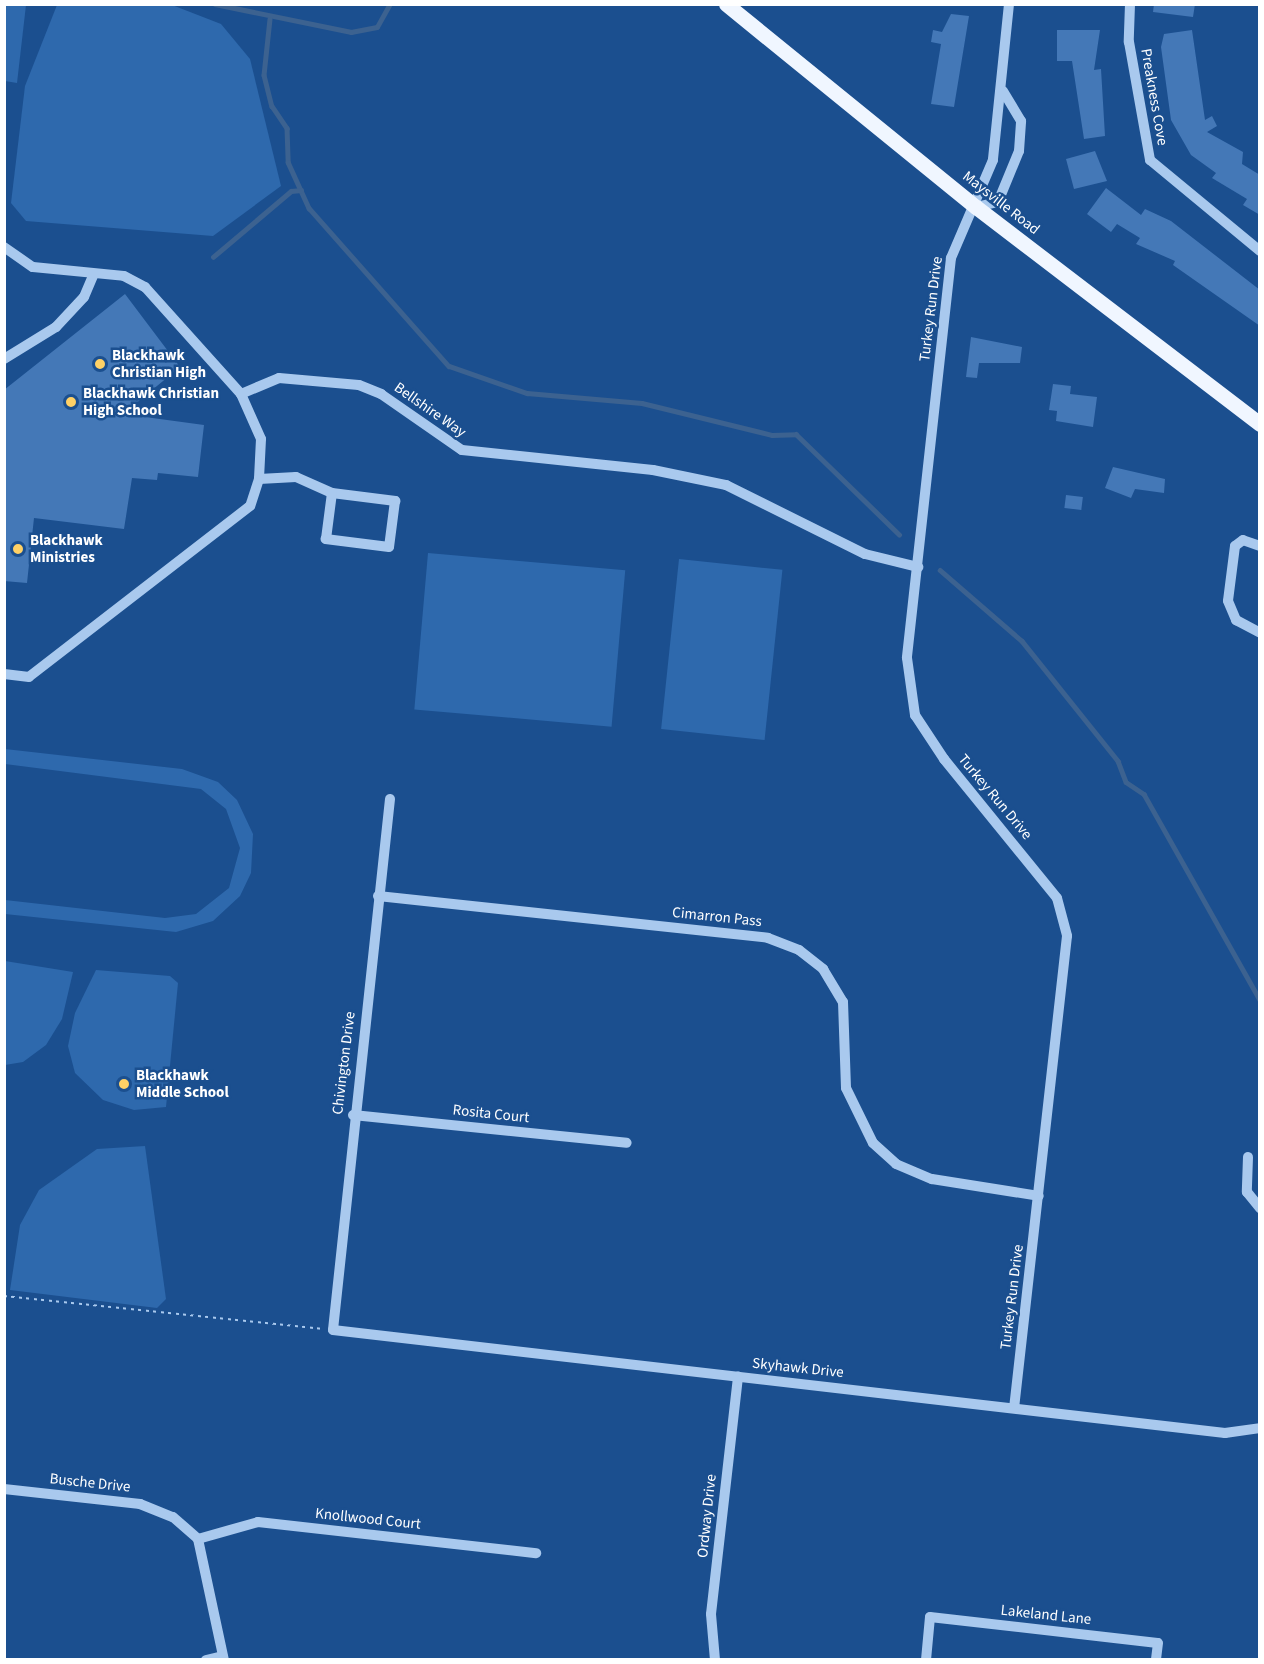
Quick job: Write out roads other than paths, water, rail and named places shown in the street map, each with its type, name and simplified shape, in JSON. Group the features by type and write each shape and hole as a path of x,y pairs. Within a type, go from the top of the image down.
{"main road":[{"name":"Maysville Road","path":"726,4 976,207 1260,424"}],"street":[{"name":"Turkey Run Drive","path":"1009,4 1003,91 993,160 978,187 976,207 951,258 907,658 915,715 944,759 1048,884 1063,913 1068,957 1014,1408"},
{"name":"Preakness Cove","path":"1130,4 1129,42 1149,160 1260,251"},
{"path":"976,207 998,202 1019,151 1021,121 1003,91"},
{"path":"4,247 33,267 124,276 145,287 241,394 261,439 260,478 250,506 29,677 4,674"},
{"path":"4,359 56,327 84,297 94,274"},
{"name":"Bellshire Way","path":"241,394 279,378 359,385 381,394 462,450 653,470 726,486 866,554 918,567"},
{"path":"260,478 296,477 332,493 395,501 389,547 326,538 332,493"},
{"path":"1260,546 1243,540 1235,546 1228,601 1236,620 1260,633"},
{"name":"Chivington Drive","path":"333,1330 353,1115 390,799"},
{"name":"Cimarron Pass","path":"378,896 768,938 799,950 823,969 843,1002 846,1088 873,1143 896,1164 932,1179 1039,1196"},
{"name":"Rosita Court","path":"353,1115 627,1143"},
{"path":"1248,1157 1247,1192 1260,1208"},
{"name":"Skyhawk Drive","path":"333,1330 1225,1433 1260,1428"},
{"name":"Ordway Drive","path":"715,1659 711,1614 738,1377"},
{"name":"Busche Drive","path":"4,1489 140,1504 173,1517 198,1539"},
{"name":"Knollwood Court","path":"198,1539 258,1522 537,1553"},
{"path":"198,1539 223,1658 206,1659"},
{"name":"Lakeland Lane","path":"926,1659 930,1617 1158,1643 1156,1659"}],"waterway":[{"path":"215,4 351,32 377,27 390,4"},
{"path":"270,19 264,75 272,106 287,128 288,162 309,208 449,366 527,393 642,403 772,435 796,434 899,534"},
{"path":"213,257 291,191 301,190"},
{"path":"940,570 1022,641 1118,761 1126,782 1144,794 1260,1000"}],"place":[{"name":"Blackhawk Christian High","path":"100,364"},
{"name":"Blackhawk Christian High School","path":"71,402"},
{"name":"Blackhawk Ministries","path":"18,549"},
{"name":"Blackhawk Middle School","path":"124,1084"}]}
